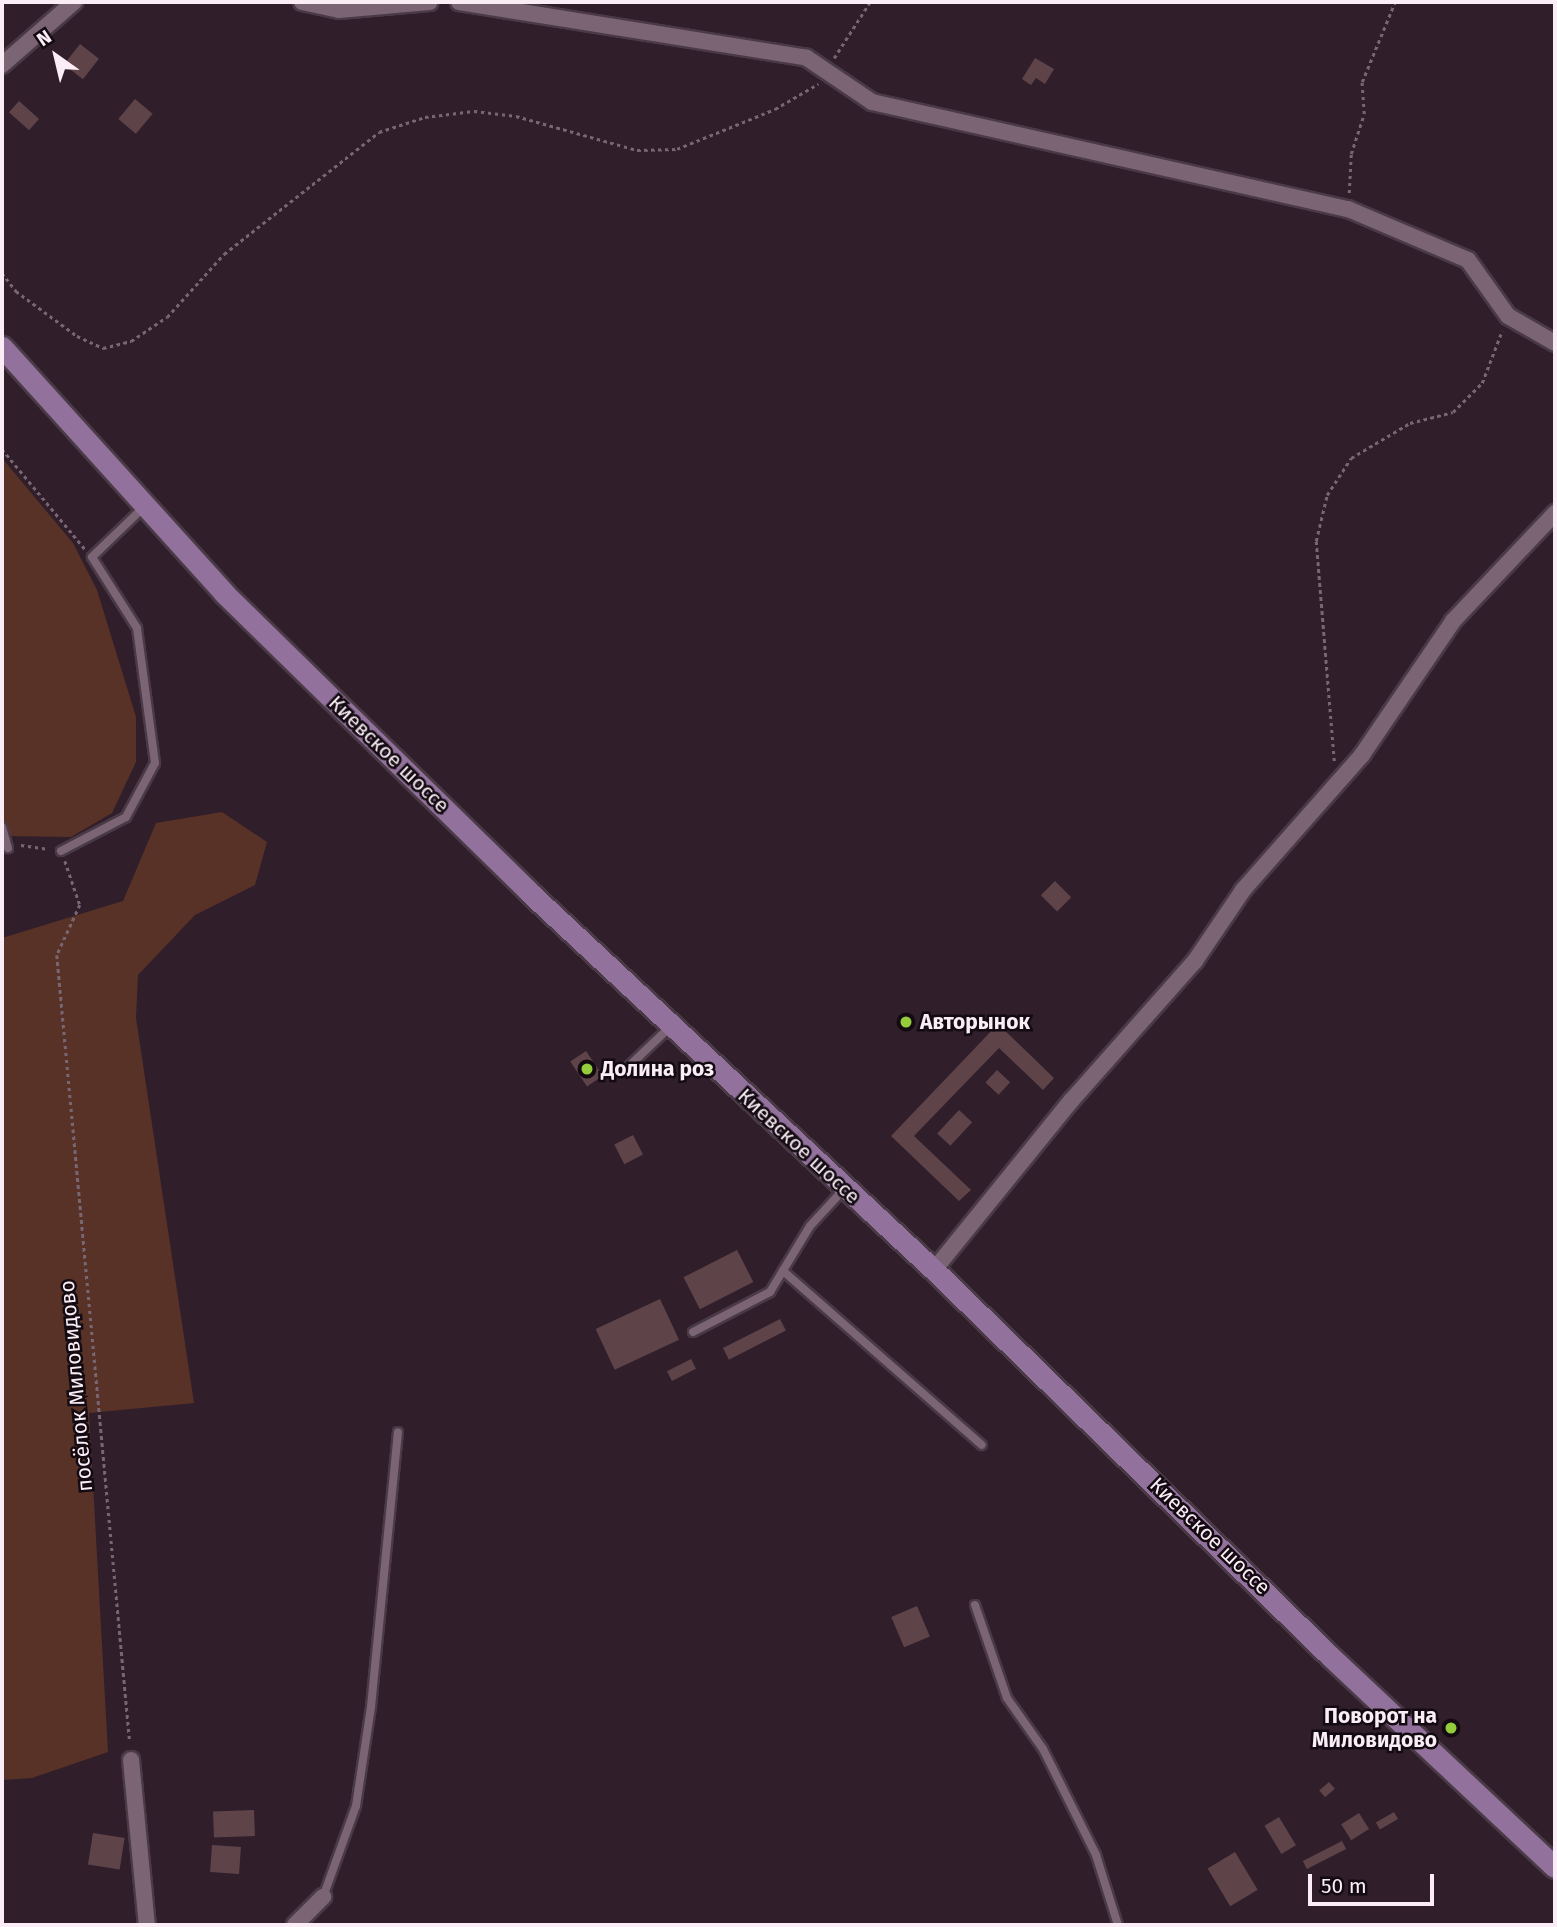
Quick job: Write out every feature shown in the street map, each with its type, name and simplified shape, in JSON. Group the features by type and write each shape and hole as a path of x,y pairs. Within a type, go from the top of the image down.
{"main road":[{"name":"Киевское шоссе","path":"2,347 224,593 671,1026 934,1270 1330,1656 1555,1867"}],"street":[{"path":"2,65 74,2"},
{"path":"302,2 339,10 430,2"},
{"path":"459,2 807,58 872,102 1348,209 1468,260 1508,316 1555,343"},
{"path":"934,1270 1071,1101 1195,961 1243,890 1334,789 1453,621 1555,513"},
{"path":"131,1760 147,1925"},
{"path":"295,1925 323,1897"}],"lane":[{"path":"61,850 126,817 155,763 138,628 92,557 145,506"},
{"path":"2,827 8,848"},
{"path":"626,1069 671,1026"},
{"path":"693,1332 770,1292 810,1226 844,1189"},
{"path":"783,1271 982,1445"},
{"path":"323,1897 356,1806 371,1707 398,1432"},
{"path":"975,1605 1007,1698 1043,1749 1096,1855 1118,1925"}],"path":[{"path":"2,273 16,291 76,336 103,348 131,341 167,317 225,254 379,132 425,117 474,111 516,116 637,150 677,149 816,90 825,71 870,2"},
{"path":"1348,209 1351,154 1364,114 1362,82 1395,2"},
{"path":"1334,789 1316,541 1327,495 1351,458 1410,423 1453,412 1482,383 1508,316"},
{"path":"2,449 92,557"},
{"path":"8,848 13,844 61,850"},
{"name":"посёлок Миловидово","path":"61,850 80,905 57,955 131,1760"}],"shaded area":[{"path":"2,458 73,543 97,590 136,717 136,762 112,813 71,837 2,836"},
{"path":"222,812 267,842 255,885 195,915 138,975 136,1018 194,1403 89,1413 108,1752 32,1778 2,1780 2,938 123,901 156,823"}],"building":[{"path":"80,44 99,59 83,79 64,64"},
{"path":"1035,58 1054,69 1045,84 1036,78 1031,85 1022,79"},
{"path":"135,99 153,114 136,134 118,119"},
{"path":"19,101 39,119 29,130 9,112"},
{"path":"1055,881 1071,897 1057,911 1041,895"},
{"path":"998,1024 1054,1078 1043,1090 999,1048 914,1136 971,1190 959,1201 891,1136"},
{"name":"Долина роз","path":"586,1051 603,1076 587,1086 570,1062"},
{"path":"997,1070 1010,1082 999,1095 985,1082"},
{"path":"959,1110 972,1122 950,1146 937,1133"},
{"path":"633,1135 643,1155 624,1164 614,1145"},
{"path":"737,1250 753,1282 700,1309 684,1277"},
{"path":"660,1299 679,1340 615,1370 596,1329"},
{"path":"780,1319 786,1331 729,1360 723,1348"},
{"path":"691,1359 696,1369 672,1381 667,1371"},
{"path":"917,1606 930,1636 904,1647 891,1617"},
{"path":"1329,1782 1335,1789 1325,1797 1319,1791"},
{"path":"254,1810 255,1836 214,1837 213,1811"},
{"path":"1394,1812 1398,1819 1380,1829 1376,1822"},
{"path":"1359,1813 1369,1829 1351,1840 1341,1824"},
{"path":"1279,1817 1296,1845 1281,1854 1264,1826"},
{"path":"93,1833 125,1838 120,1870 88,1865"},
{"path":"1342,1841 1346,1849 1307,1869 1303,1861"},
{"path":"212,1845 241,1847 239,1874 210,1872"},
{"path":"1235,1852 1258,1890 1230,1906 1208,1868"}],"place":[{"name":"Авторынок","path":"906,1022"},
{"name":"Долина роз","path":"587,1069"},
{"name":"Поворот на Миловидово","path":"1451,1728"}]}
